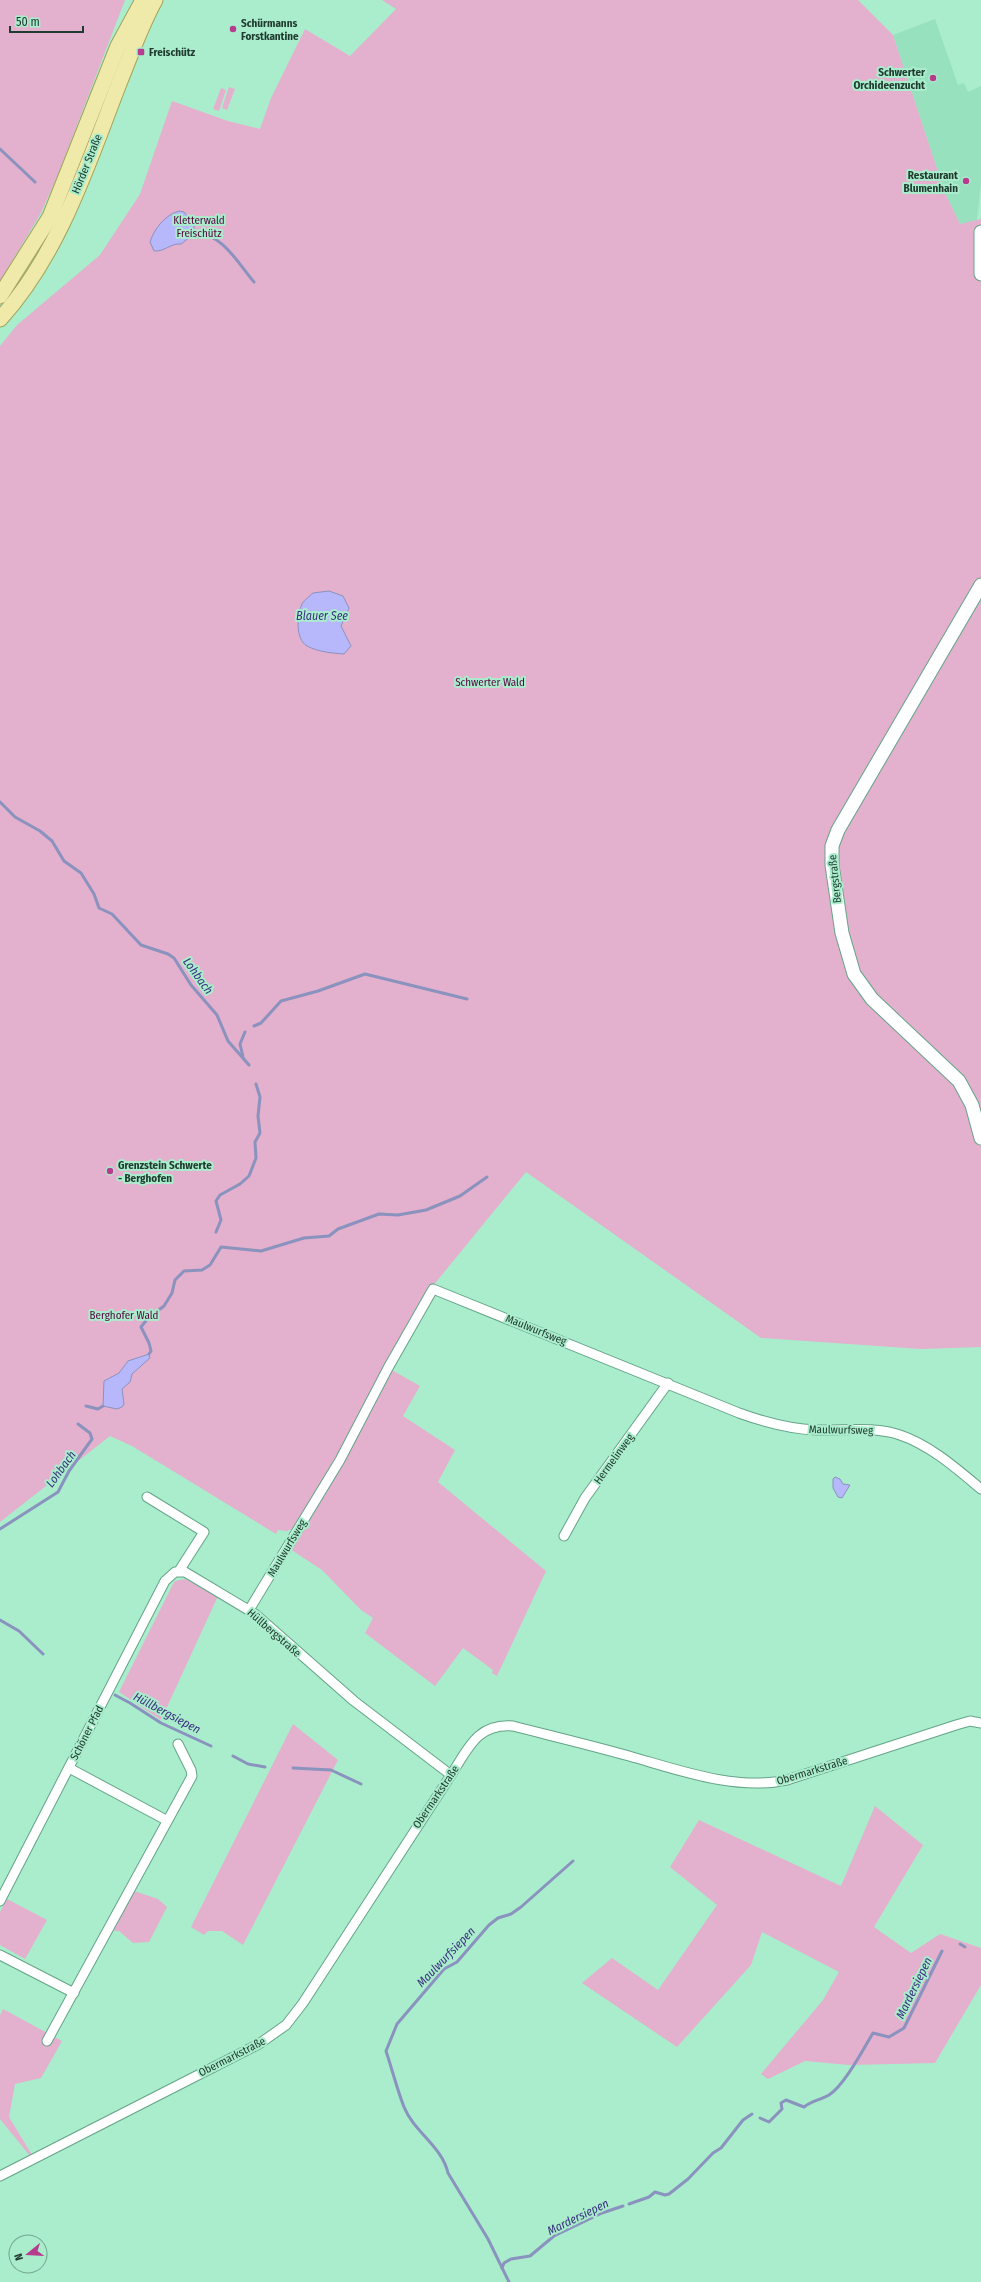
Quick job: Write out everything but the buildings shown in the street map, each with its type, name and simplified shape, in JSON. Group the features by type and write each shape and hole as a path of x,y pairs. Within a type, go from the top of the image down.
{"main road":[{"name":"Hörder Straße","path":"0,296 50,217 118,46 143,0"},
{"name":"Hörder Straße","path":"0,319 26,285 58,231 80,183 132,49 155,0"},
{"path":"981,232 981,274"},
{"name":"Bergstraße","path":"981,585 838,830 832,853 839,918 847,953 854,974 872,999 959,1082 972,1105 981,1138"}],"street":[{"name":"Maulwurfsweg","path":"249,1610 340,1460 388,1368 433,1289 739,1413 780,1426 811,1430 869,1430 901,1435 931,1451 981,1489"},
{"name":"Hermelinweg","path":"564,1536 585,1498 668,1384"},
{"path":"147,1497 204,1532 180,1571"},
{"name":"Hüllbergstraße","path":"180,1571 185,1572 249,1610 354,1701 451,1775"},
{"name":"Schöner Pfad","path":"0,1901 165,1581 171,1575 180,1571"},
{"name":"Obermarkstraße","path":"0,2176 259,2044 278,2032 303,2004 451,1775 481,1733 490,1728 504,1726 574,1741 690,1773 743,1783 766,1783 787,1780 970,1721 981,1722"},
{"path":"46,2042 74,1993 192,1773 178,1744"},
{"path":"69,1768 166,1820"},
{"path":"0,1955 74,1993"}],"shaded area":[{"path":"935,19 958,85 964,83 968,92 981,86 981,184 977,220 960,224 945,193 893,35"}],"green space":[{"path":"0,0 125,0 59,172 41,213 0,281"},
{"name":"Schwerter Wald","path":"382,0 858,0 893,35 945,193 960,224 981,219 981,1347 921,1349 761,1338 526,1172 432,1287 337,1459 294,1528 287,1531 278,1530 276,1534 132,1446 110,1436 0,1522 0,346 17,325 100,255 140,194 172,101 228,121 260,129 271,98 305,29 350,56 396,9"},
{"path":"229,87 235,89 227,110 222,108"},
{"path":"221,88 226,90 219,111 213,109"},
{"path":"390,1369 420,1386 403,1416 455,1450 438,1482 546,1571 497,1676 492,1673 493,1670 463,1648 435,1686 365,1633 373,1618 361,1610 322,1570 290,1549"},
{"path":"185,1579 218,1596 161,1720 119,1692 173,1584 175,1581"},
{"path":"293,1724 338,1760 243,1945 222,1931 208,1931 204,1935 191,1927"},
{"path":"875,1806 923,1845 874,1927 911,1953 940,1934 981,1948 981,1985 935,2063 849,2065 805,2061 768,2079 761,2074 823,2000 839,1972 762,1932 751,1965 677,2047 582,1983 612,1958 658,1990 717,1905 670,1867 699,1820 841,1886"},
{"path":"131,1890 158,1899 167,1907 149,1942 133,1943 119,1931 114,1931 117,1923 114,1921"},
{"path":"7,1899 47,1920 25,1959 0,1945 0,1912"},
{"path":"3,2009 62,2041 41,2078 15,2084 9,2117 32,2155 30,2156 0,2119 0,2015"}],"water":[{"path":"179,211 184,212 194,226 194,234 181,244 154,251 150,242 154,232 165,219"},
{"name":"Blauer See","path":"329,591 343,596 349,608 341,626 351,646 344,654 316,650 303,643 300,638 298,620 303,603 313,593"},
{"path":"149,1354 150,1358 132,1374 130,1382 122,1389 124,1404 122,1407 117,1409 103,1406 104,1381 119,1373 128,1361"},
{"path":"835,1477 840,1479 843,1484 850,1485 842,1498 838,1497 833,1488 833,1479"}],"waterway":[{"path":"0,149 35,182"},
{"path":"194,232 204,234 221,243 254,282"},
{"name":"Lohbach","path":"0,802 15,817 40,831 52,841 64,861 81,873 94,894 99,908 112,914 141,945 168,954 174,958 191,985 217,1015 228,1041 249,1065"},
{"path":"254,1026 261,1023 281,1001 318,991 365,974 467,999"},
{"path":"243,1057 240,1044 245,1032"},
{"name":"Lohbach","path":"216,1232 221,1220 216,1201 220,1195 240,1184 249,1176 256,1158 255,1142 260,1133 258,1116 260,1097 256,1084"},
{"path":"149,1354 151,1351 149,1343 141,1327 148,1318 164,1306 172,1293 175,1280 184,1271 202,1270 210,1265 221,1247 261,1251 304,1238 329,1236 338,1229 379,1214 398,1215 426,1210 460,1196 487,1177"},
{"name":"Lohbach","path":"86,1406 98,1409 103,1406"},
{"name":"Lohbach","path":"0,1529 58,1492 69,1471 92,1439 90,1433 78,1424"},
{"name":"Hüllbergsiepen","path":"0,1620 19,1631 43,1654"},
{"name":"Hüllbergsiepen","path":"115,1695 161,1723 211,1746"},
{"name":"Hüllbergsiepen","path":"233,1756 248,1764 265,1767"},
{"name":"Hüllbergsiepen","path":"293,1768 331,1770 361,1784"},
{"name":"Maulwurfsiepen","path":"509,2282 488,2239 448,2173 445,2163 434,2147 414,2124 404,2107 386,2051 397,2024 444,1969 457,1962 489,1925 498,1918 511,1914 521,1907 573,1861"},
{"name":"Mardersiepen","path":"960,1944 965,1947"},
{"name":"Mardersiepen","path":"760,2118 769,2122 782,2109 781,2103 786,2100 804,2107 829,2095 841,2084 873,2033 889,2037 904,2028 942,1951"},
{"name":"Mardersiepen","path":"629,2204 649,2197 655,2192 665,2195 669,2194 688,2179 713,2153 721,2148 743,2120 752,2114"},
{"name":"Mardersiepen","path":"502,2268 504,2263 511,2259 530,2256 554,2236 602,2213 623,2206"}],"place":[{"name":"Schürmanns Forstkantine","path":"233,29"},
{"name":"Freischütz","path":"141,52"},
{"name":"Schwerter Orchideenzucht","path":"933,78"},
{"name":"Restaurant Blumenhain","path":"966,181"},
{"name":"Grenzstein Schwerte - Berghofen","path":"110,1171"}],"park label":[{"name":"Kletterwald Freischütz","path":"199,226"},
{"name":"Berghofer Wald","path":"124,1315"}]}
